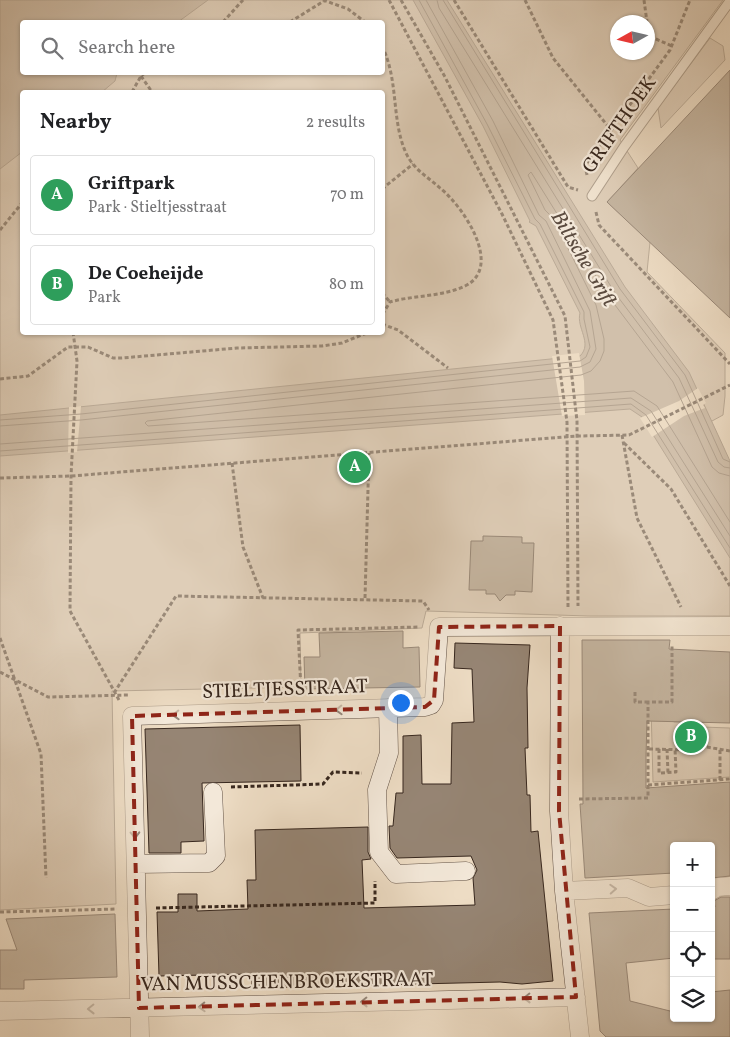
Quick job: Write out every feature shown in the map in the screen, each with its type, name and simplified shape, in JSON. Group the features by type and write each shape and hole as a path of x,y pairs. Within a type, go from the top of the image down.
{"street":[{"path":"439,627 578,625 730,626"},
{"path":"560,626 559,811 564,891 580,1037"},
{"name":"STIELTJESSTRAAT","path":"132,716 424,707 430,705 434,700 439,627"},
{"path":"388,708 389,753 377,790 379,852 396,874 466,871"},
{"path":"132,716 140,1037"},
{"path":"136,864 209,863 216,856 213,792"},
{"path":"715,889 730,886"},
{"path":"564,891 628,888 649,897 670,895"},
{"name":"VAN MUSSCHENBROEKSTRAAT","path":"0,1011 576,997"}],"lane":[{"name":"GRIFTHOEK","path":"592,196 624,147 730,1"}],"path":[{"path":"225,20 243,0"},
{"path":"389,0 502,214 553,320 567,422 568,611 578,625"},
{"path":"400,0 445,77 565,316 577,421 578,625"},
{"path":"454,0 568,187 592,196"},
{"path":"525,0 554,58 611,130"},
{"path":"644,0 646,15"},
{"path":"690,0 672,46 585,166 599,225 730,364"},
{"path":"293,20 324,1 348,9 362,20"},
{"path":"655,39 672,46"},
{"path":"385,53 391,68 400,136 406,153 427,180 441,188 459,209 479,244 481,265 478,275 463,287 390,302 385,310"},
{"path":"133,90 141,76 151,90"},
{"path":"385,187 413,164"},
{"path":"0,230 20,205"},
{"path":"385,296 390,302"},
{"path":"385,325 398,330 448,368"},
{"path":"73,335 78,360 71,474 70,611 114,694 132,716"},
{"path":"0,379 28,376 39,370 61,351 74,346 88,347 113,358 122,358 247,348 322,346 342,344 362,335"},
{"path":"0,478 232,463 577,436 629,435 730,385"},
{"path":"622,435 637,518 689,625"},
{"path":"624,442 671,489 730,586"},
{"path":"365,598 369,453"},
{"path":"232,463 243,547 263,598"},
{"path":"114,694 176,596 365,598 423,601 439,627"},
{"path":"302,711 298,630 439,627"},
{"path":"0,638 41,754 46,878"},
{"path":"635,692 635,702 672,702 672,650"},
{"path":"0,672 48,697 114,694"},
{"path":"587,799 648,798 648,702"},
{"path":"649,749 687,750 701,746 730,751"},
{"path":"659,749 660,773 676,772 675,749"},
{"path":"667,749 668,773"},
{"path":"720,749 720,780"},
{"path":"213,792 213,787 323,784 333,772 382,775"},
{"path":"648,785 730,779"},
{"path":"0,912 375,903 375,872 387,862"}],"highlighted area":[{"path":"560,626 559,811 576,997 139,1008 132,716 425,707 434,700 439,627"}],"shaded area":[{"path":"0,0 723,0 620,140 638,168 607,202 650,242 647,272 725,353 723,415 690,433 730,501 730,616 589,616 426,611 422,628 300,633 301,687 112,691 116,904 0,910"},
{"path":"710,38 723,46 725,60 661,128 658,108"},
{"path":"651,706 674,722 691,722 702,727 730,728 730,777 653,782"}],"water":[{"path":"0,0 208,0 181,20 20,20 20,75 116,75 115,81 104,90 20,90 20,154 0,169"},
{"name":"Biltsche Grift","path":"413,0 447,0 625,287 689,372 730,461 730,558 642,417 630,409 0,456 0,415 580,356 584,351 585,341 579,319 580,313 536,226 529,222 483,126"}],"pier":[{"path":"579,353 584,381 585,415 562,416 552,356"},
{"path":"698,388 706,403 703,405 705,408 684,416 652,437 640,418 679,401"},
{"path":"81,406 77,452 68,453 69,407"}],"building":[{"path":"730,70 730,318 607,202"},
{"path":"483,536 522,537 522,543 534,543 532,592 515,591 515,595 506,595 500,601 495,594 486,594 486,590 469,590 471,541 483,541"},
{"path":"403,631 403,648 419,647 420,687 305,689 304,657 320,657 319,633"},
{"path":"582,640 670,640 669,649 730,652 730,723 647,721 646,788 730,782 730,876 715,878 715,842 670,842 670,873 585,878 580,804 583,804"},
{"path":"455,643 530,645 527,688 528,748 525,748 527,795 530,795 531,832 538,831 553,981 522,984 500,982 252,988 252,974 159,976 157,912 178,912 178,894 197,894 197,911 248,909 247,880 256,880 255,830 368,827 368,852 371,859 362,860 364,908 475,905 473,878 477,870 471,856 397,858 390,848 389,826 393,826 396,793 403,793 403,736 421,735 422,784 451,784 452,723 474,722 472,669 454,668"},
{"path":"300,725 301,781 202,783 204,841 181,842 181,853 149,853 145,729"},
{"path":"721,897 730,897 730,959 715,959 715,900"},
{"path":"670,909 670,958 626,963 630,1001 670,1011 670,1022 715,1022 715,992 730,990 730,1037 606,1037 600,1031 589,913"},
{"path":"115,914 117,977 24,980 24,989 0,989 0,950 17,950 6,919"}],"place":[{"name":"Griftpark","path":"355,467"},
{"name":"De Coeheijde","path":"691,737"}]}
